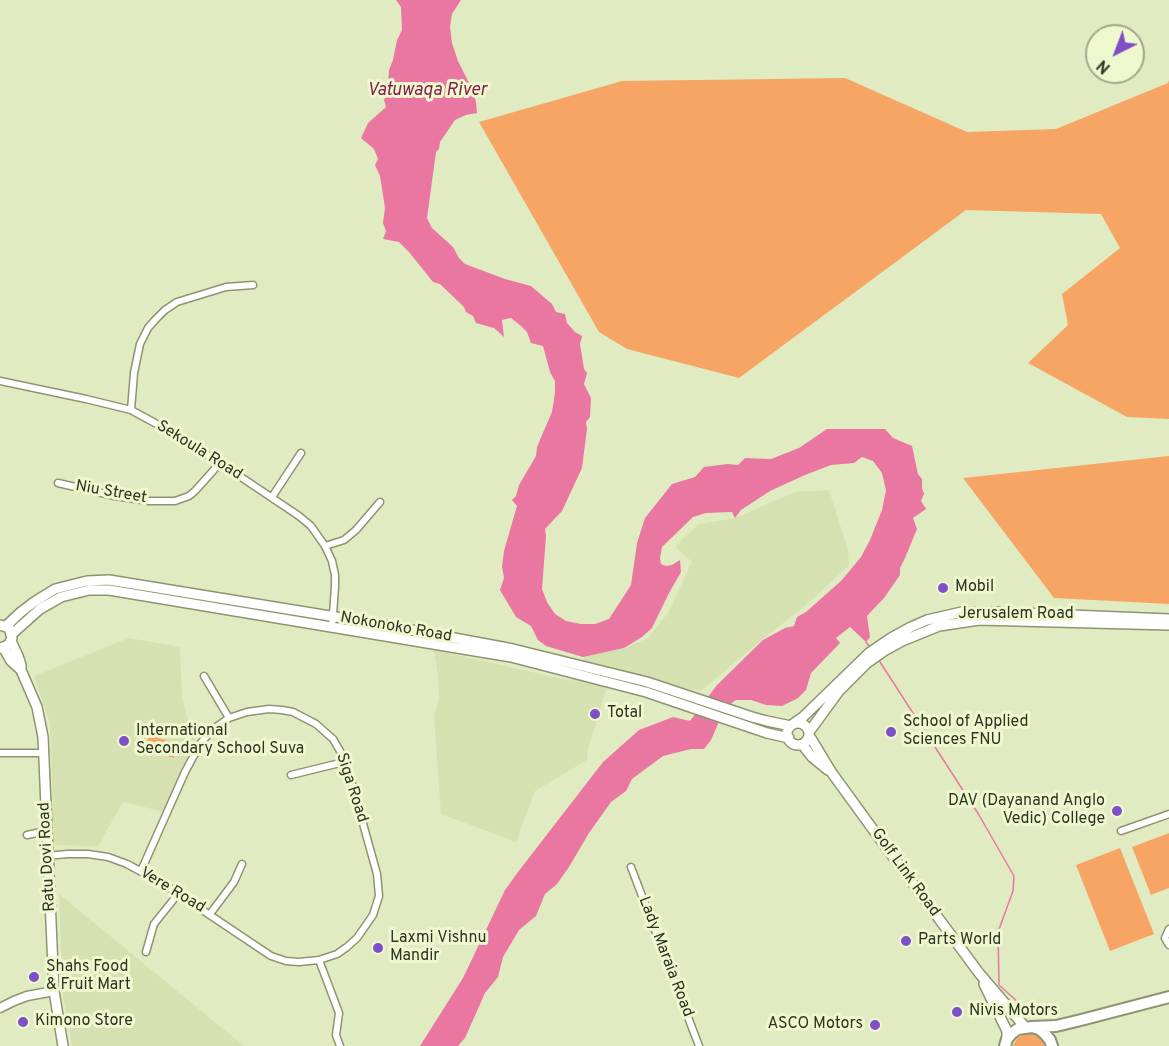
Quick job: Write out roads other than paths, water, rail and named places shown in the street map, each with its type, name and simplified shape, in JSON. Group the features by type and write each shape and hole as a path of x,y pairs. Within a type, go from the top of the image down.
{"highway":[{"path":"1005,1044 1012,1033 1028,1027 1056,1026 1169,997"},
{"path":"1028,1027 1039,1029 1050,1040 1052,1046"}],"main road":[{"name":"Nokonoko Road","path":"2,647 9,644 7,632 40,609 61,597 98,589 332,622 511,657 540,660 646,693 730,714 792,725"},
{"name":"Jerusalem Road","path":"792,725 869,653 910,627 927,620 962,612 1169,619"},
{"name":"Jerusalem Road","path":"809,734 839,691 867,663 903,641 939,626 979,620 1169,625"},
{"name":"Ratu Dovi Road","path":"7,632 37,707 43,737 54,991 63,1046"},
{"name":"Ratu Dovi Road","path":"2,647 11,661 21,670"},
{"name":"Nokonoko Road","path":"730,714 767,733 789,738"},
{"path":"803,724 808,729 807,741 796,744 789,738 788,732 792,725 803,724"},
{"name":"Golf Link Road","path":"809,734 832,773 979,973 1028,1027"},
{"name":"Golf Link Road","path":"802,744 812,757 832,773"},
{"name":"Golf Link Road","path":"979,973 1007,1031 1005,1044"}],"street":[{"path":"130,410 140,344 154,320 177,302 226,287 253,285"},
{"name":"Sekoula Road","path":"0,381 130,410 155,423 272,497 311,526 332,561 335,575 332,622"},
{"path":"272,497 301,453"},
{"name":"Niu Street","path":"58,483 115,496 149,501 175,501 189,496 220,463"},
{"path":"324,546 344,540 356,530 380,502"},
{"path":"204,676 229,718"},
{"name":"Siga Road","path":"141,871 185,772 200,744 212,730 229,718 269,709 293,712 316,724 333,739 340,751 352,784 377,874 379,896 373,915 357,938 337,954 319,960 286,961"},
{"path":"0,753 43,753"},
{"path":"291,775 344,762"},
{"path":"1121,831 1169,814"},
{"path":"27,835 46,831"},
{"name":"Vere Road","path":"47,856 88,854 108,857 141,871 271,956 286,961"},
{"path":"210,914 234,882 242,864"},
{"name":"Lady Maraia Road","path":"631,867 699,1046"},
{"path":"146,952 154,924 178,894"},
{"path":"1169,929 1166,938 1169,945"},
{"path":"319,960 339,1013 336,1035 340,1046"},
{"path":"0,1008 14,1000 54,991"}],"water":[{"name":"Vatuwaqa River","path":"396,0 461,0 452,14 450,27 452,43 471,87 477,113 455,120 436,152 427,218 432,228 453,247 465,264 531,286 552,304 556,312 565,314 567,323 582,336 580,344 584,369 587,373 584,384 591,398 590,417 586,422 582,468 562,511 545,529 542,589 555,614 566,621 581,624 595,624 609,619 631,585 637,543 645,518 672,484 695,477 704,467 738,465 745,458 771,459 799,448 827,429 885,429 893,438 912,446 918,474 922,479 924,494 921,501 926,509 913,518 917,529 900,568 900,575 884,598 867,616 870,637 866,642 850,627 836,638 840,643 811,673 806,690 798,698 782,706 766,705 751,700 736,700 725,708 711,740 704,749 691,749 663,756 632,779 626,791 611,802 557,884 545,894 536,916 519,930 503,957 498,977 485,993 465,1038 458,1046 420,1046 463,978 505,890 518,872 603,762 639,730 673,717 690,721 717,685 763,640 785,628 794,626 797,617 806,612 841,581 861,557 870,540 882,510 886,490 882,473 873,461 862,457 854,463 831,465 770,491 741,510 735,518 732,512 706,513 693,517 662,547 661,564 672,565 680,560 681,572 652,628 642,637 624,648 583,657 546,646 538,640 531,626 516,617 500,590 504,578 502,567 504,551 517,506 512,500 536,456 537,447 552,412 555,381 550,372 543,346 531,343 527,332 521,326 511,318 502,320 504,337 494,328 476,323 473,316 466,312 464,307 440,284 433,282 399,242 383,239 386,231 383,223 385,208 380,176 375,165 378,159 374,149 361,138 368,123 386,107 384,100 388,88 389,70 402,30 401,7"}],"waterway":[{"path":"866,642 869,646"},
{"path":"880,662 979,815 1014,876 1013,891 998,932 999,985 1029,1012"}],"place":[{"name":"Mobil","path":"943,588"},
{"name":"Total","path":"595,714"},
{"name":"School of Applied Sciences FNU","path":"891,732"},
{"name":"International Secondary School Suva","path":"124,741"},
{"name":"DAV (Dayanand Anglo Vedic) College","path":"1117,811"},
{"name":"Parts World","path":"906,941"},
{"name":"Laxmi Vishnu Mandir","path":"378,948"},
{"name":"Shahs Food & Fruit Mart","path":"34,977"},
{"name":"Nivis Motors","path":"957,1012"},
{"name":"Kimono Store","path":"23,1022"},
{"name":"ASCO Motors","path":"875,1025"}]}
